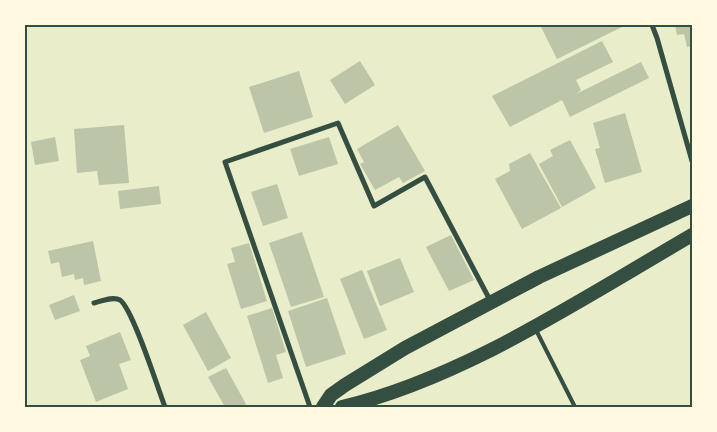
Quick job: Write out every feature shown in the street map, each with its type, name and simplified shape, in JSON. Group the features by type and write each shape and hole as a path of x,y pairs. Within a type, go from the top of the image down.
{"highway":[{"path":"323,407 331,395 345,385 406,348 540,277 692,206"},
{"path":"342,407 410,386 450,370 535,328 692,235"}],"street":[{"path":"652,25 658,38 692,161"},
{"path":"310,407 225,162 338,123 374,206 425,177 491,303"},
{"path":"94,303 114,298 120,300 125,305 165,407"}],"lane":[{"path":"535,328 575,407"}],"building":[{"path":"540,25 626,25 557,59"},
{"path":"675,25 692,25 692,46 687,47 684,34 677,35"},
{"path":"602,41 613,62 576,80 581,90 576,94 641,62 649,78 570,117 562,100 510,127 492,96"},
{"path":"360,61 375,85 345,104 330,80"},
{"path":"299,71 313,117 264,133 249,87"},
{"path":"625,113 642,172 605,183 595,149 600,148 593,123"},
{"path":"124,125 129,183 99,185 97,171 77,173 74,129"},
{"path":"398,125 425,171 403,183 399,177 375,190 360,164 364,162 357,149"},
{"path":"55,137 59,161 35,165 31,142"},
{"path":"329,137 338,164 299,176 290,149"},
{"path":"570,140 596,188 562,207 539,164 553,156 550,150"},
{"path":"530,153 561,208 522,229 495,179 510,171 509,164"},
{"path":"277,184 288,218 263,226 251,192"},
{"path":"159,186 161,204 120,209 118,191"},
{"path":"302,232 324,297 291,307 269,243"},
{"path":"451,235 474,280 449,291 426,247"},
{"path":"93,241 101,281 84,285 83,278 75,280 74,274 62,277 59,262 51,264 48,251"},
{"path":"249,243 267,301 241,309 227,264 235,262 231,248"},
{"path":"400,258 414,292 380,306 367,271"},
{"path":"362,270 387,330 364,339 340,279"},
{"path":"74,295 80,311 55,320 49,305"},
{"path":"327,298 346,354 306,367 288,311"},
{"path":"272,308 286,352 276,355 283,378 268,383 247,316"},
{"path":"206,312 231,358 208,371 183,325"},
{"path":"120,332 131,360 119,364 128,389 96,402 80,360 90,356 86,346"},
{"path":"226,368 246,404 241,407 225,407 208,377"}]}
